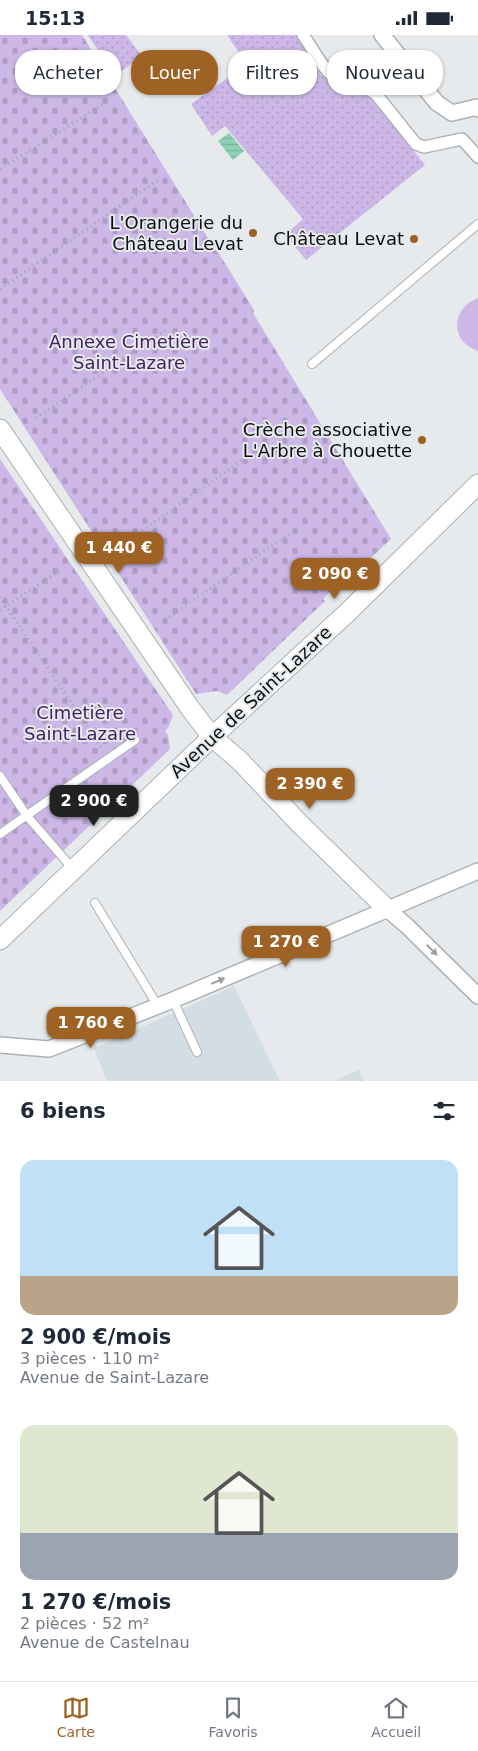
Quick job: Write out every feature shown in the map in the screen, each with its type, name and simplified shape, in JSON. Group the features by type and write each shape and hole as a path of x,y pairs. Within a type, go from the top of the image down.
{"street":[{"path":"303,35 330,75 338,80 369,88 376,94 416,144 424,147 462,139 478,157"},
{"path":"382,35 437,103 452,113 476,107 478,109"},
{"path":"0,429 190,708 212,737 239,760 299,823 387,909 407,925 478,996"},
{"name":"Avenue de Saint-Lazare","path":"0,940 212,737 348,612 478,483"},
{"path":"0,1045 49,1049 173,1000 478,871"}],"lane":[{"path":"312,364 478,224"},
{"path":"0,834 135,740"},
{"path":"0,776 27,815 74,869"},
{"path":"95,903 158,1006"},
{"path":"173,1000 198,1052"}],"path":[{"path":"0,169 105,103"},
{"path":"0,289 158,180"},
{"path":"36,418 166,330"},
{"path":"122,545 246,458"},
{"path":"169,617 292,532"},
{"path":"0,610 62,569"},
{"path":"0,597 109,758"}],"shaded area":[{"path":"229,133 244,151 233,160 218,141"},
{"path":"234,986 280,1081 107,1081 94,1048"},
{"path":"359,1070 364,1081 333,1081"}],"green space":[{"name":"Annexe Cimetière Saint-Lazare","path":"0,35 82,35 91,50 15,50 15,95 119,95 254,310 253,313 391,539 342,585 338,583 323,599 325,601 227,695 217,691 196,694 0,389"},
{"path":"88,35 126,35 137,50 131,50 131,64 121,72 121,50 98,50"},
{"path":"227,35 296,35 307,50 237,50"},
{"path":"317,69 327,80 327,95 365,95 371,97 425,165 306,260 285,235 303,219 225,126 212,136 191,104 204,95 218,95 218,85 228,78 228,95 317,95"},
{"path":"478,298 478,351 462,340 457,325 458,317 463,309"},
{"name":"Cimetière Saint-Lazare","path":"0,459 173,715 165,731 168,735 170,749 0,911"}],"place":[{"name":"L'Orangerie du Château Levat","path":"253,233"},
{"name":"Château Levat","path":"414,239"},
{"name":"Crèche associative L'Arbre à Chouette","path":"422,440"}]}
